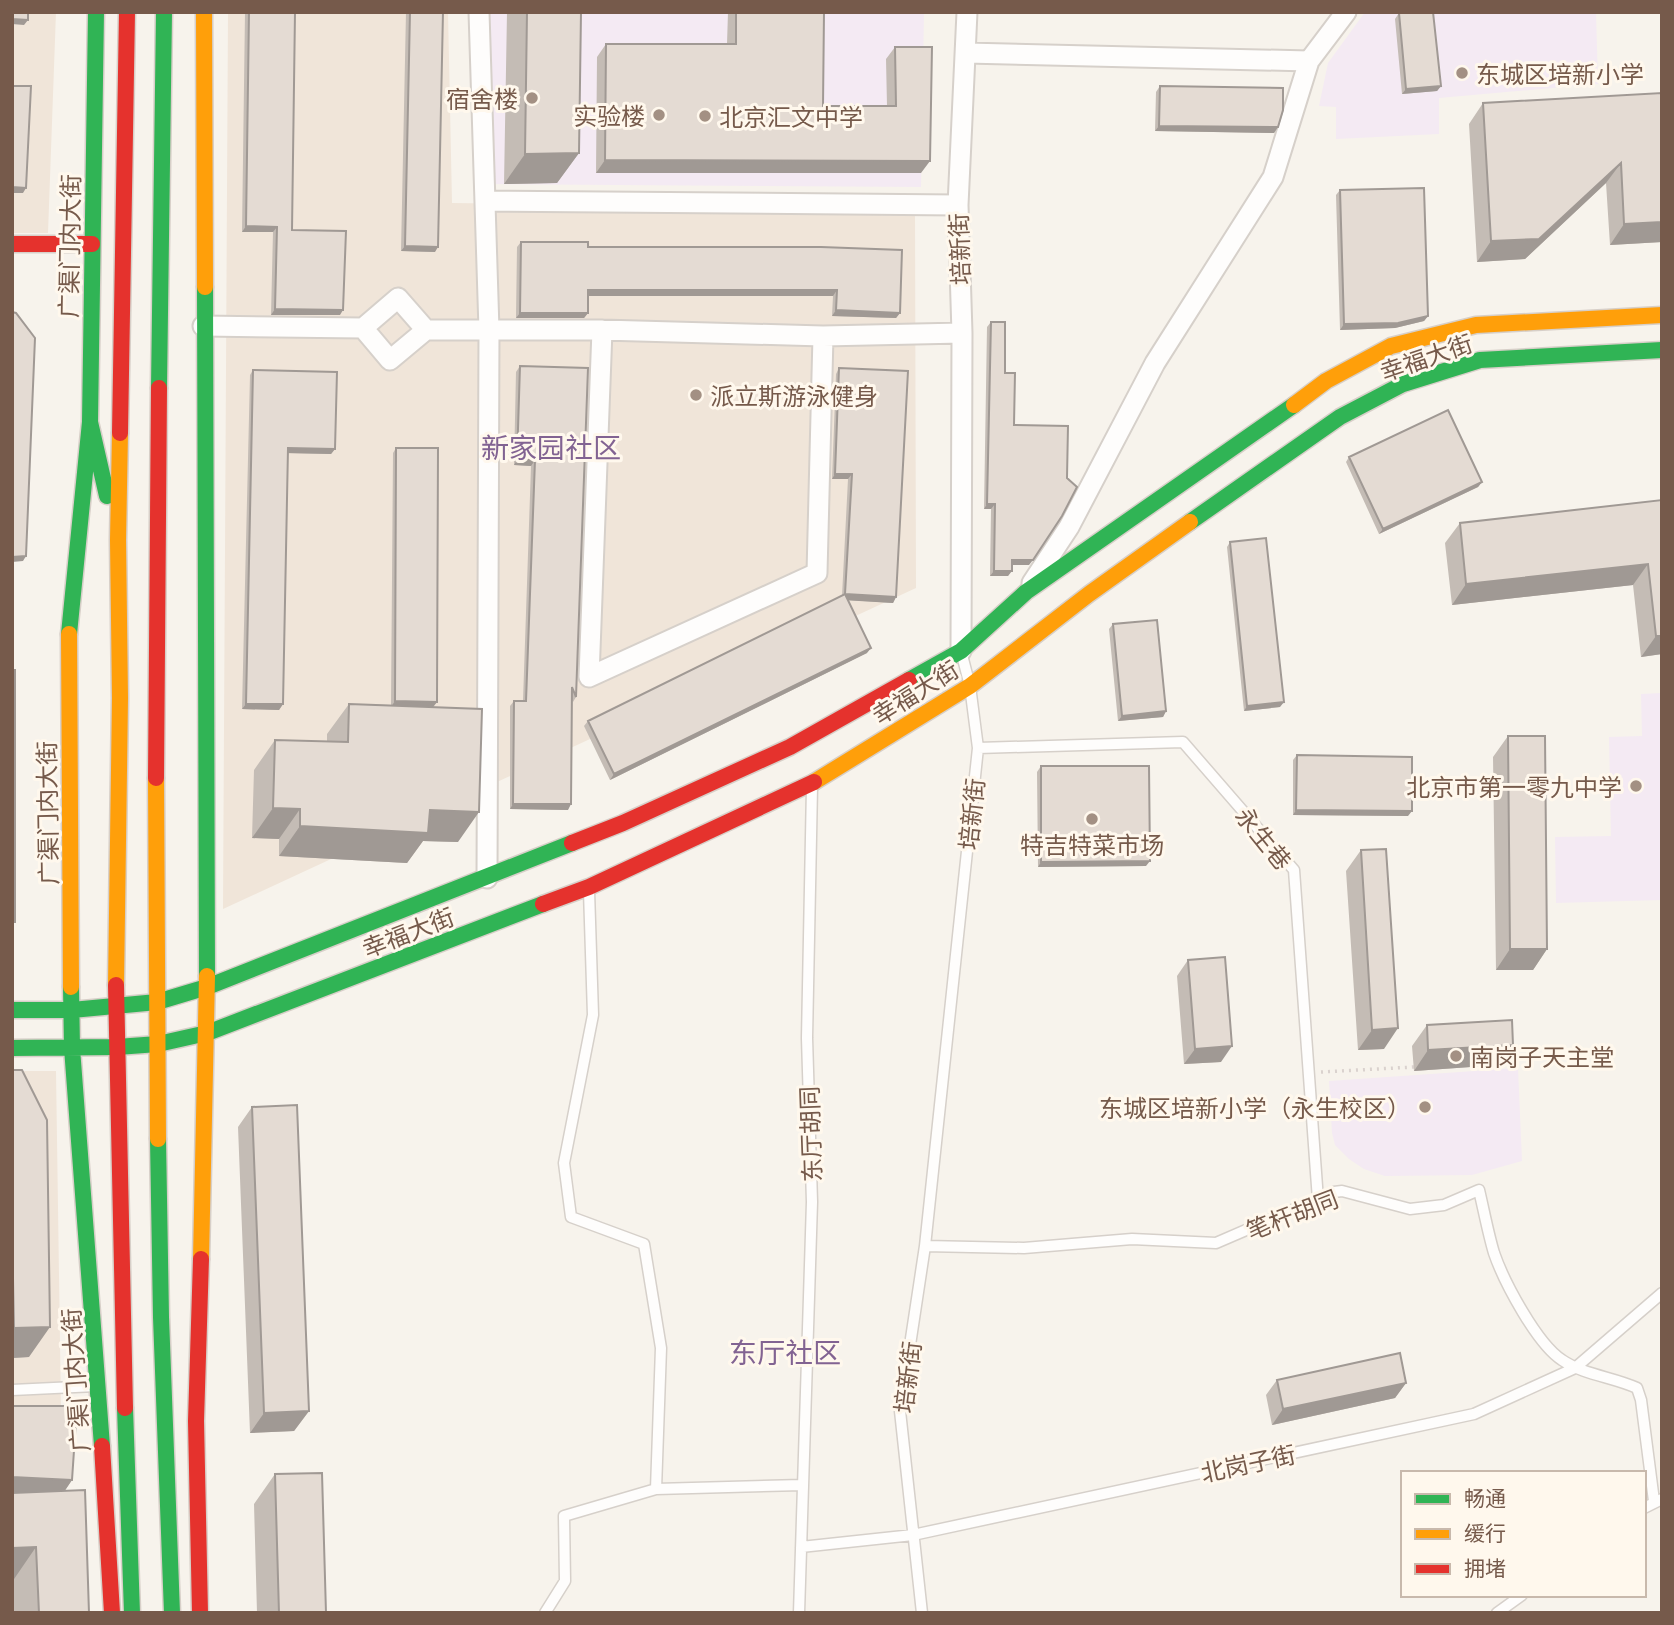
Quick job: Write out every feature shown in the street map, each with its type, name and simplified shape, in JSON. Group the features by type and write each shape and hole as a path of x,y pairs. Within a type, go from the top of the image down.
{"main road":[{"name":"广渠门内大街","path":"96,12 90,422 68,642 72,1048 109,1532 112,1613"},
{"name":"广渠门内大街","path":"127,12 118,540 120,698 116,1007 121,1292 132,1613"},
{"path":"164,12 157,402 157,1002 161,1291 172,1613"},
{"path":"200,1613 197,1421 207,1032 204,12"},
{"path":"12,244 92,250"},
{"path":"12,255 92,250"},
{"name":"幸福大街","path":"12,1010 116,1007 157,1002 207,987 623,823 790,747 961,651 1026,592 1248,439 1326,381 1391,346 1476,325 1662,315"},
{"name":"幸福大街","path":"12,1048 158,1044 207,1032 589,887 813,783 970,686 1089,594 1340,417 1403,384 1480,360 1662,350"},
{"path":"90,422 118,540"}],"street":[{"path":"479,12 489,330 487,878"},
{"name":"培新街","path":"961,651 962,333 957,205 967,12"},
{"path":"1026,592 1069,527 1155,363 1273,177 1309,61 1346,12"},
{"path":"966,53 1309,61"},
{"path":"485,201 957,205"},
{"path":"204,326 363,328 398,298 426,330"},
{"path":"363,328 390,360 426,330 602,330 823,336 962,333"},
{"path":"602,330 589,677 817,573 823,336"}],"lane":[{"name":"培新街","path":"922,1613 900,1411 925,1246 978,748 970,686 961,651"},
{"name":"永生巷","path":"978,748 1183,741 1294,870 1318,1200"},
{"name":"东厅胡同","path":"799,1613 812,1202 807,1038 813,783"},
{"path":"589,887 593,1015 564,1163 571,1217 644,1244 661,1348 656,1489"},
{"name":"笔杆胡同","path":"925,1246 1024,1248 1132,1239 1216,1243 1342,1191 1410,1209 1444,1205 1479,1190 1495,1254 1517,1302 1550,1351 1575,1368 1637,1388 1658,1500"},
{"name":"北岗子街","path":"801,1547 913,1535 1474,1414 1575,1368 1662,1293"},
{"path":"12,1390 98,1386"},
{"path":"545,1613 565,1581 564,1516 656,1489 802,1485"},
{"path":"1497,1613 1519,1597"}],"path":[{"path":"1308,1073 1413,1067"}],"shaded area":[{"path":"12,12 56,12 48,233 12,233"},
{"path":"228,12 448,12 452,203 915,209 916,588 223,909"},
{"name":"北京汇文中学","path":"490,12 924,12 921,187 488,184"},
{"name":"东城区培新小学","path":"1365,12 1596,12 1598,84 1439,98 1439,134 1336,139 1336,107 1319,106 1328,63"},
{"name":"北京市第一零九中学","path":"1662,693 1662,900 1556,903 1555,837 1611,836 1609,737 1642,736 1641,694"},
{"name":"东城区培新小学（永生校区）","path":"1518,1068 1522,1161 1472,1175 1385,1176 1364,1169 1335,1145 1329,1081"},
{"path":"12,1071 56,1071 64,1613 12,1613"}],"building":[{"path":"12,12 28,12 28,20 12,19"},
{"path":"249,12 295,12 292,230 346,231 343,310 275,309 277,227 246,226"},
{"path":"410,12 443,12 438,247 405,246"},
{"path":"527,12 581,12 579,153 525,154"},
{"path":"736,12 824,12 823,106 896,106 895,47 932,47 930,161 605,160 606,44 736,44"},
{"path":"1433,12 1441,86 1406,89 1399,13"},
{"path":"12,86 31,86 26,188 12,187"},
{"path":"1160,86 1283,88 1283,110 1278,127 1159,126"},
{"path":"1662,93 1662,222 1624,224 1621,163 1539,239 1491,241 1483,103"},
{"path":"1424,188 1428,316 1398,323 1344,324 1340,190"},
{"path":"521,242 588,242 588,247 821,247 902,250 900,313 836,310 837,290 588,290 588,313 520,313"},
{"path":"12,312 16,313 35,338 26,556 12,557"},
{"path":"991,322 1005,322 1005,373 1015,373 1014,425 1068,426 1067,478 1077,487 1062,516 1033,560 1012,560 1012,571 994,571 995,504 987,504"},
{"path":"520,366 588,368 576,697 572,687 571,804 513,804 514,701 526,701 535,460 517,460"},
{"path":"839,368 908,371 896,597 845,594 852,474 835,474"},
{"path":"253,370 337,372 335,449 288,448 283,704 246,704"},
{"path":"1448,410 1482,482 1383,529 1349,457"},
{"path":"396,448 438,448 437,702 395,701"},
{"path":"1662,500 1662,636 1656,636 1648,564 1466,584 1460,523"},
{"path":"1266,538 1284,702 1247,706 1230,542"},
{"path":"845,594 871,648 614,774 588,721"},
{"path":"1157,620 1166,711 1122,716 1113,624"},
{"path":"12,670 15,670 15,922 12,922"},
{"path":"349,704 482,709 479,812 430,810 428,833 300,826 300,809 273,808 275,740 348,742"},
{"path":"1508,736 1545,736 1547,949 1510,949"},
{"path":"1297,755 1412,757 1412,811 1296,810"},
{"name":"特吉特菜市场","path":"1041,766 1149,766 1150,861 1041,862"},
{"path":"1386,849 1398,1028 1372,1030 1361,850"},
{"path":"1225,957 1232,1046 1195,1049 1188,960"},
{"path":"1512,1020 1513,1045 1428,1050 1427,1025"},
{"path":"12,1070 22,1070 47,1120 50,1327 14,1328"},
{"path":"297,1105 309,1411 264,1413 252,1107"},
{"path":"1400,1353 1406,1383 1283,1409 1277,1380"},
{"path":"12,1406 77,1406 72,1480 12,1477"},
{"path":"322,1473 326,1613 279,1613 275,1474"},
{"path":"85,1490 89,1613 39,1613 36,1547 12,1548 12,1493"}],"traffic: fast":[{"path":"69,634 90,422 96,12"},
{"path":"159,388 164,12"},
{"path":"205,287 207,976"},
{"path":"1190,522 1340,417 1403,384 1480,360 1662,350"},
{"path":"909,680 961,651 1026,592 1294,405"},
{"path":"90,422 107,496"},
{"path":"12,1010 72,1010 157,1002 207,987 572,843"},
{"path":"12,1048 158,1044 207,1033 543,904"},
{"path":"71,987 72,1048 102,1446"},
{"path":"158,1139 161,1317 172,1613"},
{"path":"125,1408 132,1613"}],"traffic: slow":[{"path":"204,12 205,287"},
{"path":"1294,405 1326,381 1391,346 1476,325 1662,315"},
{"path":"116,985 120,433"},
{"path":"814,782 970,686 1089,594 1190,522"},
{"path":"69,634 71,987"},
{"path":"156,778 158,1139"},
{"path":"201,1259 207,976"}],"traffic: jam":[{"path":"120,433 127,12"},
{"path":"12,244 92,244"},
{"path":"156,778 159,388"},
{"path":"572,843 623,823 790,747 909,680"},
{"path":"543,904 589,887 814,782"},
{"path":"116,985 125,1408"},
{"path":"200,1613 196,1421 201,1259"},
{"path":"102,1446 112,1613"}],"place":[{"name":"东城区培新小学","path":"1462,73"},
{"name":"宿舍楼","path":"532,98"},
{"name":"实验楼","path":"659,115"},
{"name":"北京汇文中学","path":"705,116"},
{"name":"派立斯游泳健身","path":"696,395"},
{"name":"北京市第一零九中学","path":"1636,786"},
{"name":"特吉特菜市场","path":"1092,819"},
{"name":"南岗子天主堂","path":"1456,1056"},
{"name":"东城区培新小学（永生校区）","path":"1425,1107"}],"district":[{"name":"新家园社区","path":"551,447"},
{"name":"东厅社区","path":"785,1352"}]}
